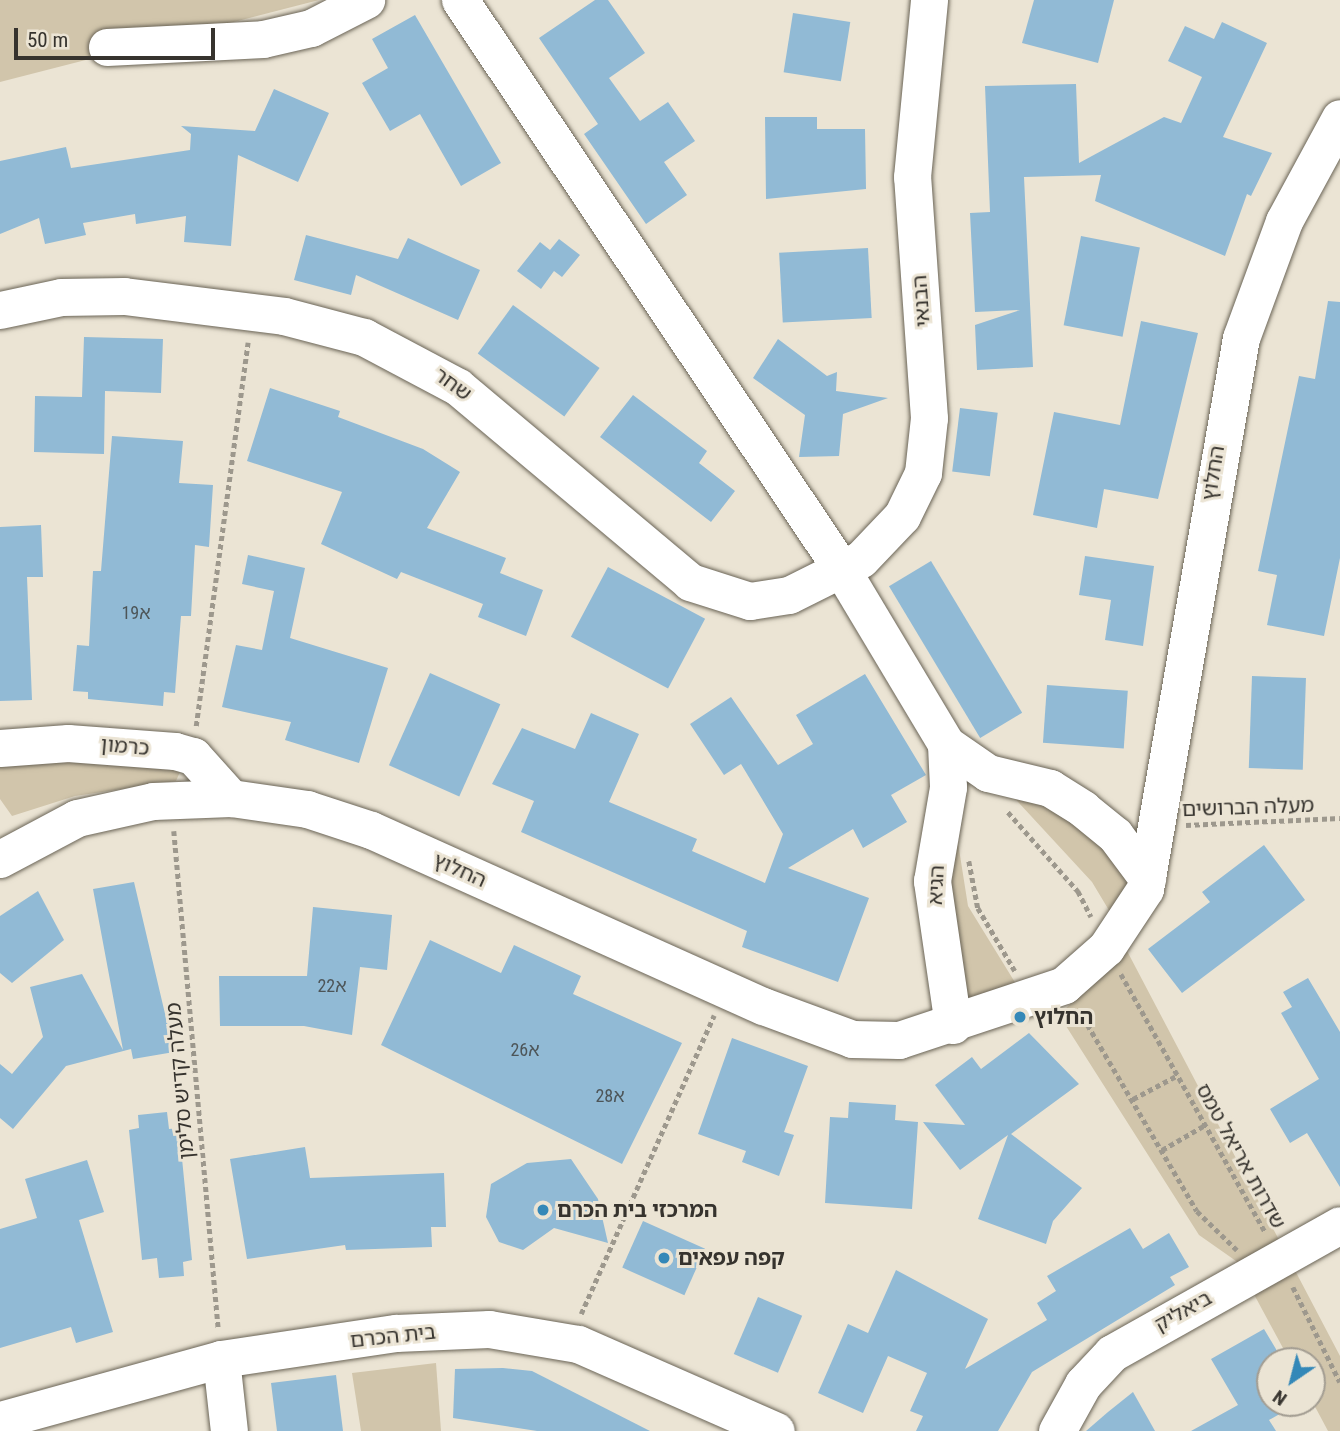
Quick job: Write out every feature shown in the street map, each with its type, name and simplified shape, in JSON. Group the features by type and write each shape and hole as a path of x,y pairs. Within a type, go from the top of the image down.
{"street":[{"path":"107,47 263,39 311,28 366,0"},
{"name":"הגיא","path":"460,0 842,570 946,744 988,773 1049,788 1083,809 1115,835 1147,878"},
{"name":"הבנאי","path":"842,570 861,559 902,516 923,473 928,446 912,177 929,0"},
{"name":"החלוץ","path":"0,859 78,817 171,799 231,798 307,809 371,830 726,989 852,1039 899,1040 953,1025 1049,992 1106,948 1147,878 1241,338 1284,221 1340,118"},
{"name":"שחר","path":"0,310 89,295 253,311 364,337 420,361 524,440 673,571 708,590 750,601 771,598 842,570"},
{"name":"כרמון","path":"0,748 111,744 193,756"},
{"name":"הגיא","path":"946,744 947,800 932,881 953,1025"},
{"path":"193,756 231,798"},
{"name":"ביאליק","path":"1057,1431 1083,1384 1112,1353 1340,1224"},
{"name":"בית הכרם","path":"0,1420 221,1359 408,1332 489,1329 569,1341 776,1431"},
{"path":"221,1359 229,1431"}],"path":[{"path":"193,756 253,311"},
{"name":"מעלה קדיש סלימן","path":"171,799 221,1359"},
{"name":"שדרות אריאל טמס","path":"1001,804 1078,891 1106,948 1205,1125 1268,1265 1340,1382"},
{"name":"מעלה הברושים","path":"1157,826 1340,818"},
{"name":"שדרות אריאל טמס","path":"968,853 978,908 1049,992 1132,1099 1197,1212 1268,1265"},
{"path":"569,1341 726,989"},
{"path":"1132,1099 1178,1075"},
{"path":"1162,1150 1205,1125"}],"shaded area":[{"path":"0,0 319,0 0,82"},
{"path":"48,753 183,765 176,781 75,796 12,816 0,799 0,761"},
{"path":"1008,791 1085,820 1133,882 1113,917 1092,882"},
{"path":"956,830 968,906 1019,989 961,1004 946,923"},
{"path":"1126,949 1340,1356 1340,1431 1328,1431 1321,1417 1326,1417 1326,1347 1282,1347 1236,1261 1199,1235 1059,1015"},
{"path":"436,1363 441,1431 361,1431 352,1373"}],"building":[{"path":"595,0 608,0 645,53 609,78 640,121 668,102 695,141 664,162 687,195 646,224 584,134 598,124 539,38"},
{"path":"1034,0 1114,0 1098,63 1022,43"},
{"path":"793,13 850,22 841,81 784,72"},
{"path":"415,15 501,163 461,186 420,114 390,131 362,83 388,68 372,39"},
{"path":"1222,22 1267,43 1223,137 1272,153 1251,196 1247,194 1225,256 1095,201 1101,175 1024,177 1033,367 977,370 975,325 1020,310 975,312 970,213 990,212 985,86 1076,84 1079,163 1164,117 1181,123 1202,77 1168,61 1185,26 1214,39"},
{"path":"274,89 329,113 298,182 238,155 231,246 184,242 186,216 136,224 135,214 83,223 86,235 45,244 39,218 0,234 0,161 66,147 71,168 190,150 191,134 181,126 255,131"},
{"path":"765,117 817,117 817,129 865,129 866,189 766,199"},
{"path":"306,235 398,259 408,238 480,270 458,320 356,275 351,295 294,280"},
{"path":"1081,236 1140,247 1123,337 1064,325"},
{"path":"559,239 580,255 562,277 554,271 541,289 517,271 540,242 550,250"},
{"path":"868,248 872,318 783,323 779,253"},
{"path":"1328,301 1340,302 1340,558 1324,636 1267,625 1277,575 1258,571 1299,376 1315,379"},
{"path":"513,305 600,368 564,416 478,354"},
{"path":"1141,321 1198,333 1158,499 1104,489 1097,528 1033,515 1054,412 1120,425"},
{"path":"84,337 163,339 161,393 105,391 104,454 34,452 35,396 82,397"},
{"path":"778,339 827,376 837,372 836,391 888,398 843,414 839,456 799,457 805,415 753,378"},
{"path":"270,388 340,411 338,417 423,449 460,472 427,528 506,558 500,573 543,590 526,636 478,617 483,604 401,572 397,579 321,544 342,492 247,461"},
{"path":"633,395 707,451 699,463 735,491 711,522 600,437"},
{"path":"960,408 998,413 990,476 952,472"},
{"path":"112,436 183,441 179,483 213,485 209,547 195,545 191,616 181,616 175,693 164,692 163,706 88,699 88,692 73,691 77,645 89,646 93,571 101,571"},
{"path":"41,525 43,577 27,577 32,700 0,701 0,527"},
{"path":"248,555 305,568 290,638 388,668 359,763 285,740 291,722 222,707 236,645 262,650 274,591 242,584"},
{"path":"1085,556 1154,566 1143,646 1105,640 1111,600 1079,595"},
{"path":"931,561 1022,713 980,738 889,586"},
{"path":"608,567 705,619 668,688 571,637"},
{"path":"430,673 500,704 459,797 389,765"},
{"path":"865,674 926,775 891,795 907,822 863,848 853,829 788,868 869,898 838,982 742,947 747,931 521,832 534,801 492,784 522,728 575,749 591,713 639,734 609,802 697,839 692,851 765,883 783,834 741,764 724,775 690,724 731,697 778,765 813,744 796,715"},
{"path":"1252,676 1306,678 1303,770 1249,768"},
{"path":"1047,685 1128,691 1124,749 1043,743"},
{"path":"1264,845 1305,900 1182,993 1148,949 1210,902 1202,892"},
{"path":"134,882 174,1052 133,1059 131,1049 66,1066 13,1129 0,1118 0,1064 12,1074 43,1037 30,987 82,974 123,1050 93,889"},
{"path":"38,891 64,940 12,983 0,973 0,916"},
{"path":"313,907 392,915 387,970 360,967 352,1035 304,1026 220,1026 219,976 307,976"},
{"path":"430,940 501,973 514,945 581,976 573,994 682,1043 622,1164 381,1045"},
{"path":"1308,978 1340,1032 1340,1187 1307,1133 1290,1143 1270,1109 1319,1079 1281,1013 1292,1007 1283,992"},
{"path":"1029,1033 1079,1084 1011,1134 1082,1188 1053,1221 1046,1244 978,1219 1008,1135 960,1170 923,1122 965,1125 935,1085 972,1057 981,1069"},
{"path":"732,1038 808,1066 784,1132 794,1135 779,1176 742,1162 746,1151 698,1134"},
{"path":"849,1102 896,1105 895,1120 918,1122 912,1209 825,1203 830,1117 848,1118"},
{"path":"167,1112 169,1129 179,1128 192,1260 183,1262 184,1276 159,1278 157,1258 142,1260 129,1130 139,1128 138,1115"},
{"path":"305,1147 310,1178 444,1173 446,1227 431,1227 432,1247 346,1250 345,1245 247,1259 230,1159"},
{"name":"המרכזי בית הכרם","path":"571,1159 598,1199 608,1243 554,1228 523,1250 499,1242 486,1217 491,1184 527,1163"},
{"path":"87,1160 104,1212 79,1220 113,1332 76,1343 71,1327 0,1348 0,1229 37,1218 25,1179"},
{"name":"קפה עפאים","path":"643,1221 705,1249 684,1295 622,1268"},
{"path":"1130,1228 1143,1249 1169,1233 1189,1267 1170,1277 1175,1285 1032,1372 998,1431 916,1431 923,1416 910,1411 927,1373 888,1356 863,1413 818,1393 848,1324 868,1333 896,1270 988,1319 965,1369 1047,1320 1037,1303 1056,1291 1047,1276"},
{"path":"758,1297 802,1316 778,1373 734,1354"},
{"path":"1264,1329 1275,1347 1256,1347 1256,1417 1274,1417 1269,1420 1276,1431 1191,1431 1238,1405 1211,1359"},
{"path":"503,1368 532,1371 650,1431 537,1431 453,1418 455,1369"},
{"path":"336,1375 343,1431 277,1431 271,1383"},
{"path":"1133,1392 1155,1431 1086,1431 1108,1412"}],"place":[{"name":"החלוץ","path":"1020,1017"},
{"name":"המרכזי בית הכרם","path":"543,1210"},
{"name":"קפה עפאים","path":"664,1258"}]}
